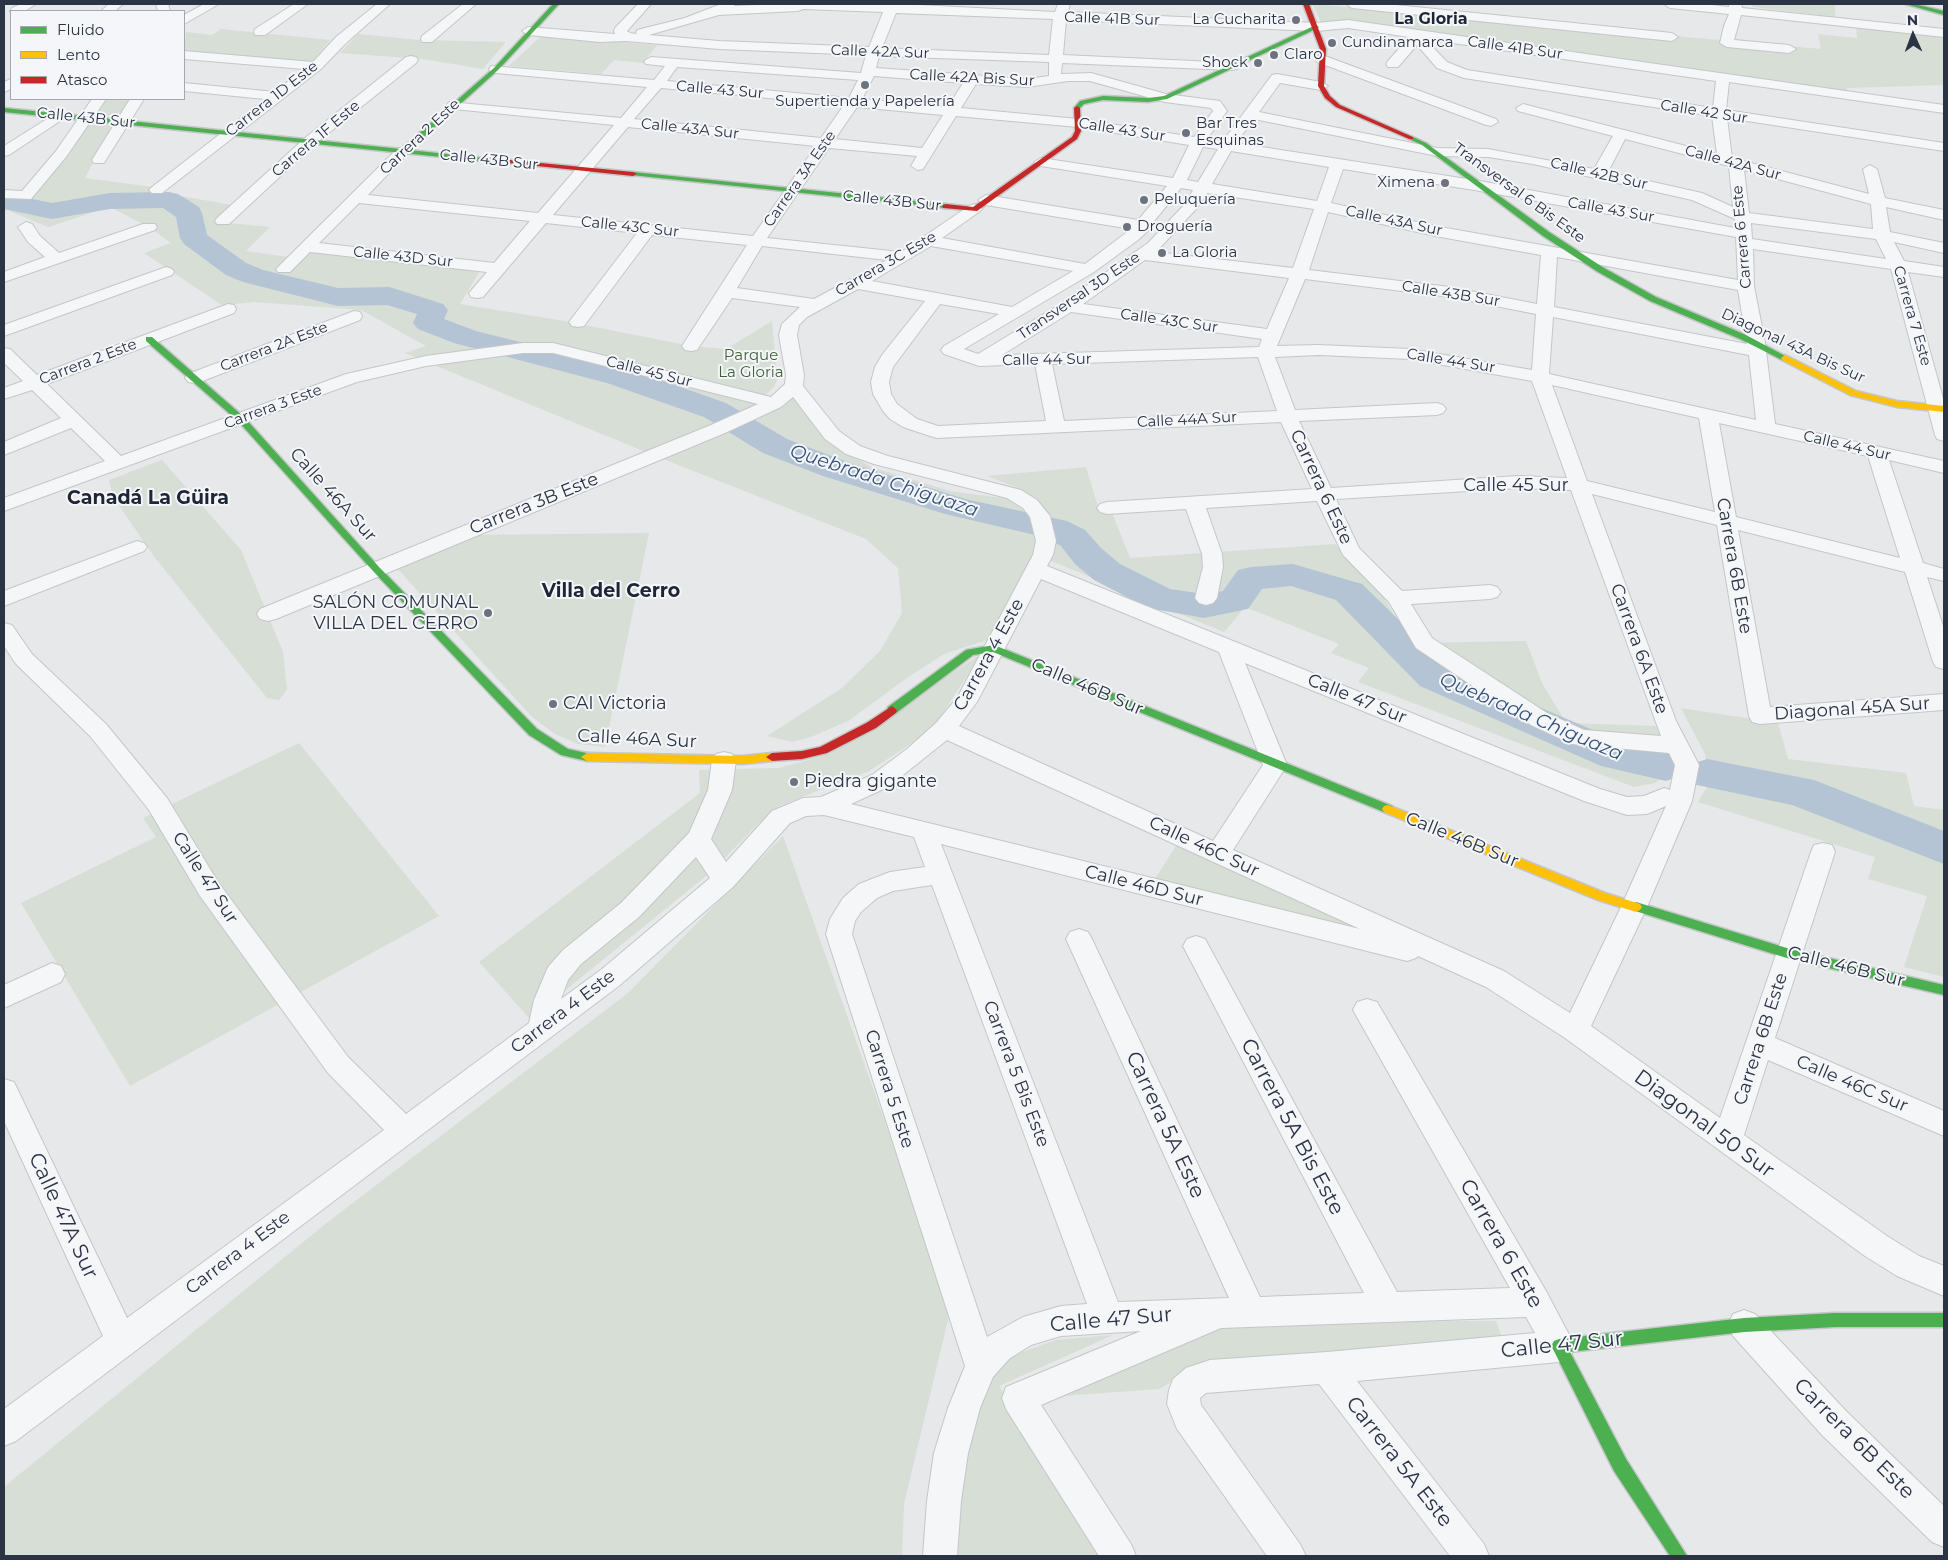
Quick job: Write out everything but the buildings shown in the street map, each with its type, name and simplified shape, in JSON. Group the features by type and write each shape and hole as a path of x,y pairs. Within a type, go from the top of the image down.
{"street":[{"path":"185,19 213,4"},
{"path":"260,32 302,4"},
{"name":"Carrera 1D Este","path":"157,190 316,66 341,40 384,4"},
{"path":"428,39 470,4"},
{"name":"Carrera 2 Este","path":"284,269 403,151 496,69 528,31 556,4"},
{"path":"645,4 620,30 626,37 676,25 724,7 808,6"},
{"name":"Calle 41B Sur","path":"784,4 891,7 1060,17 1316,27 1342,23 1415,35 1944,109"},
{"path":"1054,79 1060,17 1064,4"},
{"path":"1306,4 1321,42 1321,86"},
{"name":"Calle 41B Sur","path":"1352,4 1672,37"},
{"path":"1488,78 1501,46 1506,4"},
{"path":"1670,4 1736,7 1944,33"},
{"path":"1908,4 1944,13"},
{"name":"Carrera 3A Este","path":"691,346 727,292 757,241 853,103 868,75 874,51 891,7"},
{"path":"1736,7 1727,43 1789,49"},
{"path":"1165,98 1316,27"},
{"name":"Calle 42A Sur","path":"528,31 600,38 626,37 701,44 1232,66"},
{"path":"1393,64 1415,35"},
{"name":"Calle 42 Sur","path":"1415,35 1442,65 1464,74 1944,147"},
{"path":"185,55 316,66"},
{"path":"1322,59 1499,116"},
{"name":"Carrera 1F Este","path":"223,221 310,141 411,60"},
{"name":"Calle 42A Bis Sur","path":"651,61 868,75 973,78 1027,83 1075,76 1098,78 1165,98 1215,104 1219,108"},
{"path":"477,294 671,68"},
{"name":"Calle 43 Sur","path":"496,69 1078,123 1338,162 1743,231 1898,266 1944,272"},
{"path":"917,168 973,78"},
{"name":"Transversal 3D Este","path":"979,361 1068,307 1148,250 1186,211 1227,146 1277,78 1321,86"},
{"path":"1723,78 1719,114 1730,162"},
{"path":"1444,152 1471,137 1499,116 1531,105 1531,85"},
{"name":"Transversal 6 Bis Este","path":"1321,86 1332,102 1346,111 1444,152 1480,186 1584,258"},
{"path":"185,87 277,96"},
{"name":"Carrera 3C Este","path":"794,386 795,375 788,341 789,329 795,318 815,304 904,257 929,241 1075,138 1078,135 1077,108 1082,102 1103,98 1148,100 1165,98"},
{"path":"4,194 26,196 99,100"},
{"path":"99,160 136,100"},
{"name":"Calle 43A Sur","path":"454,105 926,153"},
{"name":"Transversal 3D Este","path":"950,350 1088,269 1132,237 1144,226 1178,183 1198,142 1220,111 1219,108"},
{"name":"Calle 42A Sur","path":"1523,108 1878,201 1944,216"},
{"name":"Calle 43B Sur","path":"4,110 792,190 980,205"},
{"name":"Calle 42B Sur","path":"1249,114 1444,152 1510,156 1697,196 1743,231 1882,235 1944,248"},
{"path":"4,152 58,116"},
{"path":"1599,174 1621,134"},
{"name":"Calle 43A Sur","path":"1041,162 1322,206 1435,231 1746,286"},
{"path":"1268,344 1299,274 1338,162"},
{"name":"Carrera 6 Este","path":"1730,162 1743,231 1746,286 1766,428"},
{"name":"Carrera 7 Este","path":"1870,169 1878,201 1882,235 1898,266 1941,409 1944,435"},
{"name":"Calle 43C Sur","path":"356,198 904,257"},
{"path":"980,205 1144,226"},
{"path":"4,277 149,226"},
{"path":"26,227 34,239 56,259"},
{"path":"578,322 648,229"},
{"name":"Calle 43B Sur","path":"1132,237 1148,250 1299,274 1425,288 1756,347"},
{"path":"929,241 1088,269"},
{"name":"Calle 43D Sur","path":"307,246 499,268"},
{"name":"Carrera 6A Este","path":"1549,252 1540,378 1665,722 1687,765 1680,801 1634,907 1575,1030"},
{"name":"Diagonal 43A Bis Sur","path":"1584,258 1652,299 1853,393 1897,404 1941,409"},
{"path":"4,332 166,272"},
{"path":"855,282 1014,312"},
{"path":"727,292 815,304"},
{"name":"Calle 44A Sur","path":"936,298 891,355 884,367 880,382 885,400 897,415 910,423 937,432 1437,409"},
{"name":"Calle 43C Sur","path":"1068,307 1268,344"},
{"name":"Carrera 2 Este","path":"4,394 228,309"},
{"name":"Carrera 2A Este","path":"194,378 354,316"},
{"name":"Calle 46A Sur","path":"149,339 241,418 376,569 533,732 549,744 565,752 590,758 724,760 802,754 823,750 872,725 963,657 982,649 994,648"},
{"name":"Carrera 6 Este","path":"1268,344 1288,416 1326,494 1350,551 1397,598 1424,643 1436,653 1461,666 1538,719 1580,738 1678,745"},
{"name":"Calle 44 Sur","path":"950,350 979,361 1043,360 1268,344 1410,354 1482,364 1944,467"},
{"name":"Carrera 3 Este","path":"4,505 370,372 417,362 523,348 552,348"},
{"name":"Calle 45 Sur","path":"552,348 774,404"},
{"path":"4,353 118,463"},
{"path":"1043,360 1056,426"},
{"name":"Carrera 3B Este","path":"268,614 752,415 774,404 794,386"},
{"name":"Carrera 4 Este","path":"4,1429 611,976 724,880 781,817 804,807 824,806 880,781 915,755 944,729 966,702 1043,555 1046,541 1040,516 1030,504 1014,494 881,460 853,450 832,435 794,386"},
{"name":"Carrera 6B Este","path":"1708,415 1760,716"},
{"path":"4,448 74,420"},
{"path":"1877,453 1944,662"},
{"name":"Calle 45 Sur","path":"1107,508 1518,482 1578,485 1944,575"},
{"path":"1194,503 1212,554 1213,567 1206,598"},
{"path":"4,599 137,547"},
{"name":"Calle 47 Sur","path":"1035,569 1227,645 1592,796 1627,806 1647,805 1664,797 1680,801"},
{"path":"1397,598 1490,592"},
{"name":"Calle 47 Sur","path":"4,630 24,659 98,730 158,804 209,889 338,1066 403,1130"},
{"path":"1218,853 1275,765 1227,645"},
{"name":"Calle 46B Sur","path":"994,648 1275,765 1602,897 1790,954 1944,990"},
{"name":"Diagonal 45A Sur","path":"1760,716 1944,702"},
{"name":"Calle 46C Sur","path":"944,729 1465,965"},
{"path":"542,1027 548,1000 557,975 572,957 630,910 698,839 720,790 724,760"},
{"name":"Calle 46D Sur","path":"824,806 1465,965"},
{"name":"Carrera 5 Bis Este","path":"924,831 1108,1317"},
{"path":"698,839 724,880"},
{"name":"Carrera 6B Este","path":"1727,1141 1823,852"},
{"name":"Carrera 5 Este","path":"940,874 890,882 868,891 852,905 843,920 839,934 981,1366"},
{"name":"Carrera 5A Este","path":"1079,939 1237,1312"},
{"name":"Carrera 5A Bis Este","path":"1196,946 1388,1307"},
{"name":"Diagonal 50 Sur","path":"1465,965 1495,980 1575,1030 1727,1141 1876,1246 1908,1266 1944,1281"},
{"path":"4,997 52,974"},
{"name":"Carrera 6 Este","path":"1367,1010 1535,1302 1620,1465 1679,1556"},
{"name":"Calle 46C Sur","path":"1760,1044 1944,1124"},
{"name":"Calle 47A Sur","path":"4,1091 122,1341"},
{"name":"Calle 47 Sur","path":"981,1366 998,1348 1023,1332 1061,1321 1108,1317 1535,1302"},
{"name":"Calle 47 Sur","path":"1119,1556 1018,1398 1237,1312"},
{"name":"Calle 47 Sur","path":"1288,1556 1189,1417 1183,1404 1185,1390 1197,1379 1210,1376 1327,1368 1558,1346 1744,1325 1843,1320 1944,1320"},
{"name":"Carrera 6B Este","path":"1744,1325 1834,1424 1944,1530"},
{"path":"940,1556 944,1501 951,1453 964,1408 981,1366"},
{"name":"Carrera 5A Este","path":"1327,1368 1472,1556"}],"green space":[{"path":"1312,4 1821,49 1818,34 1857,38 1856,25 1944,34 1944,85 1847,88 1847,92 1322,24"},
{"path":"1751,4 1835,4 1835,17 1753,7"},
{"path":"221,29 330,40 311,63 185,54 186,32 212,35"},
{"path":"358,34 419,40 506,42 483,69 423,59 340,53"},
{"path":"541,36 657,45 643,63 614,60 601,74 509,66"},
{"path":"102,100 130,100 120,116 93,115"},
{"name":"Parque La Gloria","path":"87,122 113,125 85,178 153,187 157,192 232,205 218,222 270,227 246,251 303,259 311,252 480,271 460,304 564,321 691,346 726,349 772,321 777,380 774,387 765,395 796,398 828,442 871,467 950,491 1017,500 1038,533 1035,555 990,639 944,654 848,721 811,737 792,742 767,736 842,688 880,651 902,613 898,568 866,539 653,455 405,353 426,346 361,310 255,302 222,305 144,253 171,243 149,227 110,207 48,227 7,210 4,211 4,197 31,199"},
{"path":"162,460 241,550 283,652 287,690 279,700 267,698 153,555 113,497 109,480"},
{"path":"1086,467 1099,510 1111,510 1130,558 1335,544 1375,583 1411,643 1526,641 1542,683 1566,723 1656,726 1665,746 1670,771 1655,783 1634,787 1358,682 1369,668 1331,653 1339,644 1245,607 1224,632 1049,560 1037,503 1018,488 987,476"},
{"path":"649,533 605,747 578,744 555,734 532,717 395,566 471,535"},
{"path":"981,654 932,730 869,771 779,806 758,824 711,872 530,1019 479,962 700,793 699,770 779,768 829,754"},
{"path":"1681,708 1778,723 1788,759 1906,773 1914,806 1944,810 1944,977 1904,967 1927,896 1868,879 1875,857 1698,802 1710,782 1705,754"},
{"path":"299,743 439,916 130,1086 21,903 156,837 143,818"},
{"path":"783,836 951,1307 904,1504 902,1556 4,1556 4,1487 324,1225 628,993"},
{"path":"1179,841 1392,941 1155,879"},
{"path":"1496,1321 1503,1340 1195,1369 1159,1389 1061,1396 1228,1322"},
{"path":"1113,1335 999,1386 1104,1556 955,1556 961,1454 985,1381 1014,1355 1056,1340"}],"waterway":[{"name":"Quebrada Chiguaza","path":"4,201 52,211 110,201 169,200 189,213 194,238 236,269 253,276 338,297 389,296 433,310 428,323 465,337 618,376 715,410 775,446 835,469 957,507 1055,529 1073,538 1088,556 1107,572 1161,600 1204,606 1235,601 1251,578 1293,575 1349,592 1434,677 1615,756 1666,766"},
{"path":"1707,774 1799,791 1944,848"}],"traffic: fast":[{"path":"403,151 496,69 556,4"},
{"path":"1908,4 1944,13"},
{"path":"1077,108 1082,102 1103,98 1148,100 1165,98 1316,27"},
{"path":"4,110 510,162"},
{"path":"1411,138 1424,144 1546,234 1601,270 1653,299 1743,337 1785,358"},
{"path":"633,174 946,206"},
{"path":"149,339 241,419 376,569 533,732 565,752 587,757"},
{"path":"892,710 970,652 994,648 1388,809"},
{"path":"1636,907 1790,954 1944,990"},
{"path":"1679,1556 1620,1465 1559,1346 1744,1325 1835,1320 1944,1320"}],"traffic: slow":[{"path":"1785,358 1853,393 1897,404 1944,409"},
{"path":"587,757 742,760 772,757"},
{"path":"1388,809 1602,897 1636,907"}],"traffic: jam":[{"path":"1306,4 1323,49 1321,86 1327,97 1338,106 1411,138"},
{"path":"946,206 974,209 1075,138 1078,131 1077,108"},
{"path":"510,162 633,174"},
{"path":"772,757 802,755 823,750 872,725 892,710"}],"place":[{"name":"La Cucharita","path":"1296,20"},
{"name":"Cundinamarca","path":"1332,43"},
{"name":"Claro","path":"1274,55"},
{"name":"Shock","path":"1258,63"},
{"name":"Supertienda y Papelería","path":"865,85"},
{"name":"Bar Tres Esquinas","path":"1186,133"},
{"name":"Ximena","path":"1445,183"},
{"name":"Peluquería","path":"1144,200"},
{"name":"Droguería","path":"1127,227"},
{"name":"La Gloria","path":"1162,253"},
{"name":"SALÓN COMUNAL VILLA DEL CERRO","path":"488,613"},
{"name":"CAI Victoria","path":"553,704"},
{"name":"Piedra gigante","path":"794,782"}],"district":[{"name":"La Gloria","path":"1431,19"},
{"name":"Canadá La Güira","path":"148,498"},
{"name":"Villa del Cerro","path":"611,591"}]}
